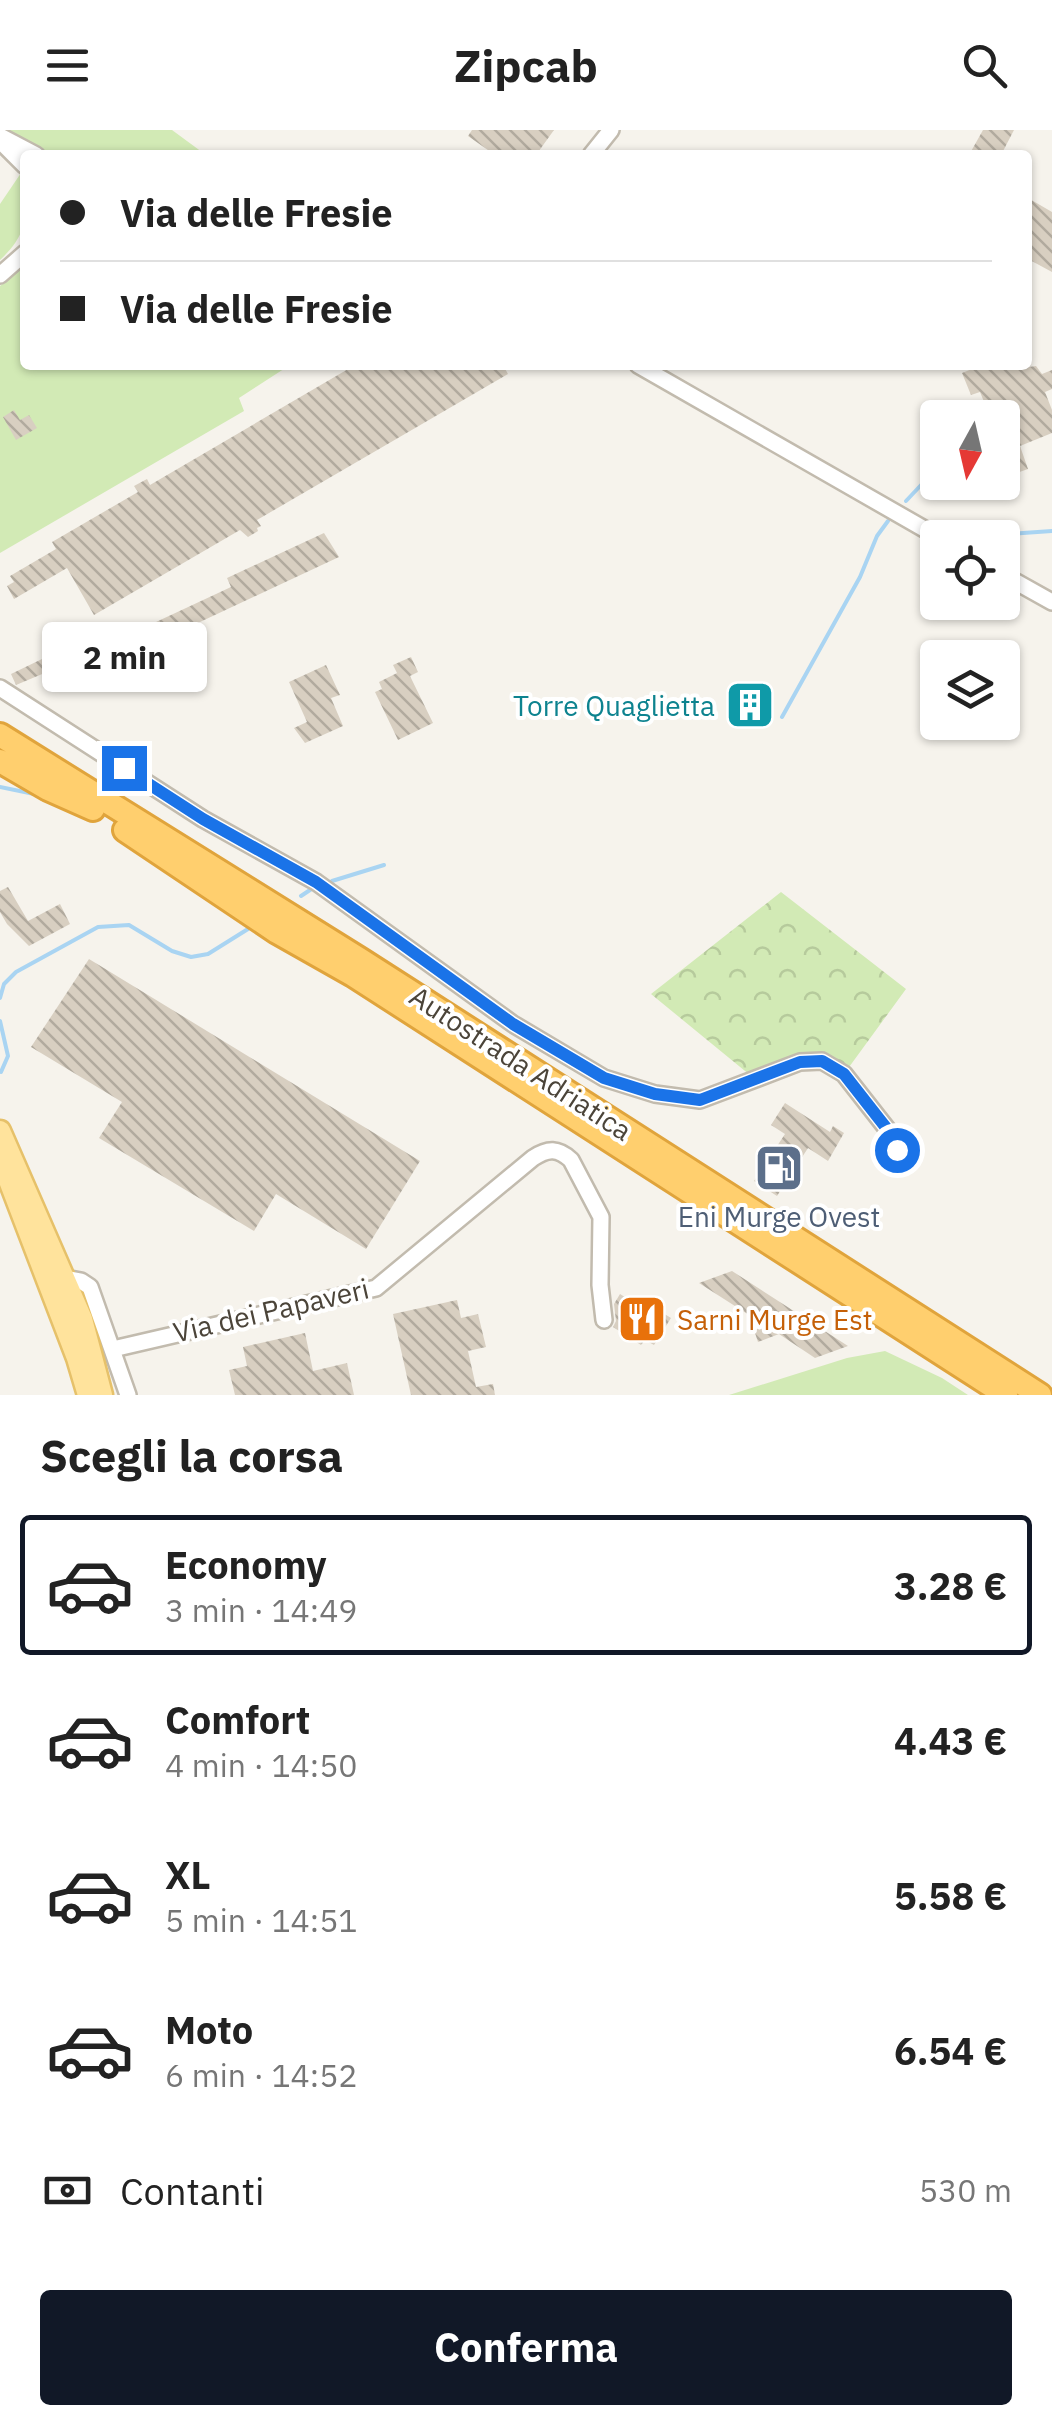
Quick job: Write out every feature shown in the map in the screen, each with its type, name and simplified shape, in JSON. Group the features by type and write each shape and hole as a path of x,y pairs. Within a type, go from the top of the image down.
{"highway":[{"path":"0,727 51,766"},
{"name":"Autostrada Adriatica","path":"0,735 1040,1395"},
{"path":"0,750 71,797"},
{"path":"0,761 71,797"},
{"name":"Autostrada Adriatica","path":"71,797 1006,1395"}],"main road":[{"path":"0,1131 82,1319 102,1395"},
{"path":"0,1159 88,1395"}],"street":[{"path":"595,150 611,130"},
{"path":"0,139 25,150"},
{"path":"0,139 20,161"},
{"path":"647,370 920,527"},
{"path":"1020,584 1052,602"},
{"path":"0,688 203,819 316,882 513,1024 604,1078 655,1094 700,1100 800,1062 822,1061 844,1074 891,1134 897,1150"},
{"name":"Via dei Papaveri","path":"113,1348 376,1288 533,1158 549,1150 563,1152 571,1160 601,1217 604,1320"},
{"path":"66,1278 90,1287 128,1395"}],"green space":[{"path":"0,130 172,130 199,150 35,150"},
{"path":"20,174 20,234 0,260 0,204"},
{"path":"20,268 20,370 282,370 239,398 244,411 0,553 0,286"},
{"path":"781,892 906,989 844,1074 822,1061 756,1080 651,994"},
{"path":"885,1351 968,1395 729,1395 847,1358"}],"building":[{"path":"472,130 554,130 540,150 488,150 468,136"},
{"path":"983,130 1014,130 1004,150 972,150"},
{"path":"1032,200 1052,212 1052,272 1032,261"},
{"path":"1036,366 1042,374 1052,370 1052,389 1045,392 1052,410 1052,433 1020,446 1020,400 983,400 980,392 971,395 962,373 970,370 1032,370"},
{"path":"346,370 506,370 508,374 257,520 261,526 248,537 240,530 94,615 67,568 14,599 7,586 14,582 10,576 56,549 52,542 138,492 134,486 147,479 150,485"},
{"path":"14,410 20,420 29,415 37,428 16,440 3,417"},
{"path":"1020,446 1028,469 1020,472"},
{"path":"324,533 339,557 89,674 81,657 231,587 227,578"},
{"path":"71,645 78,659 16,685 11,674"},
{"path":"411,657 418,672 410,676 433,723 398,740 375,692 382,689 379,682 397,673 393,665"},
{"path":"326,665 340,695 331,698 343,726 305,743 294,728 307,722 289,682"},
{"name":"Torre Quaglietta","path":"750,686 766,717 751,725 735,694"},
{"path":"8,887 28,921 60,904 70,924 29,946 0,912 0,891"},
{"path":"89,959 420,1161 366,1249 276,1194 254,1231 99,1138 122,1102 31,1047"},
{"path":"785,1103 830,1132 833,1126 844,1133 828,1161 808,1148 777,1196 754,1181 785,1134 771,1125"},
{"path":"732,1271 848,1346 815,1358 779,1334 758,1342 749,1315 699,1283"},
{"name":"Sarni Murge Est","path":"620,1294 639,1306 642,1300 671,1318 654,1345 645,1340 641,1345 613,1327 614,1304"},
{"path":"457,1300 461,1318 478,1314 486,1347 468,1351 476,1387 493,1384 495,1395 411,1395 393,1314"},
{"path":"305,1333 313,1371 347,1363 354,1395 235,1395 229,1370 247,1366 243,1347"}],"waterway":[{"path":"906,501 920,486"},
{"path":"782,717 888,521"},
{"path":"1020,533 1052,531"},
{"path":"0,787 39,795"},
{"path":"332,881 384,865"},
{"path":"301,896 313,888"},
{"path":"0,998 4,984 16,972 98,927 129,925 172,951 191,957 208,954 248,929"},
{"path":"0,1021 8,1056 1,1072"}],"place":[{"name":"Torre Quaglietta","path":"750,705"},
{"name":"Eni Murge Ovest","path":"779,1168"},
{"name":"Sarni Murge Est","path":"642,1319"}],"route":[{"path":"124,768 203,819 316,882 513,1024 604,1078 655,1094 700,1100 800,1062 822,1061 844,1074 891,1134 897,1150"}]}
